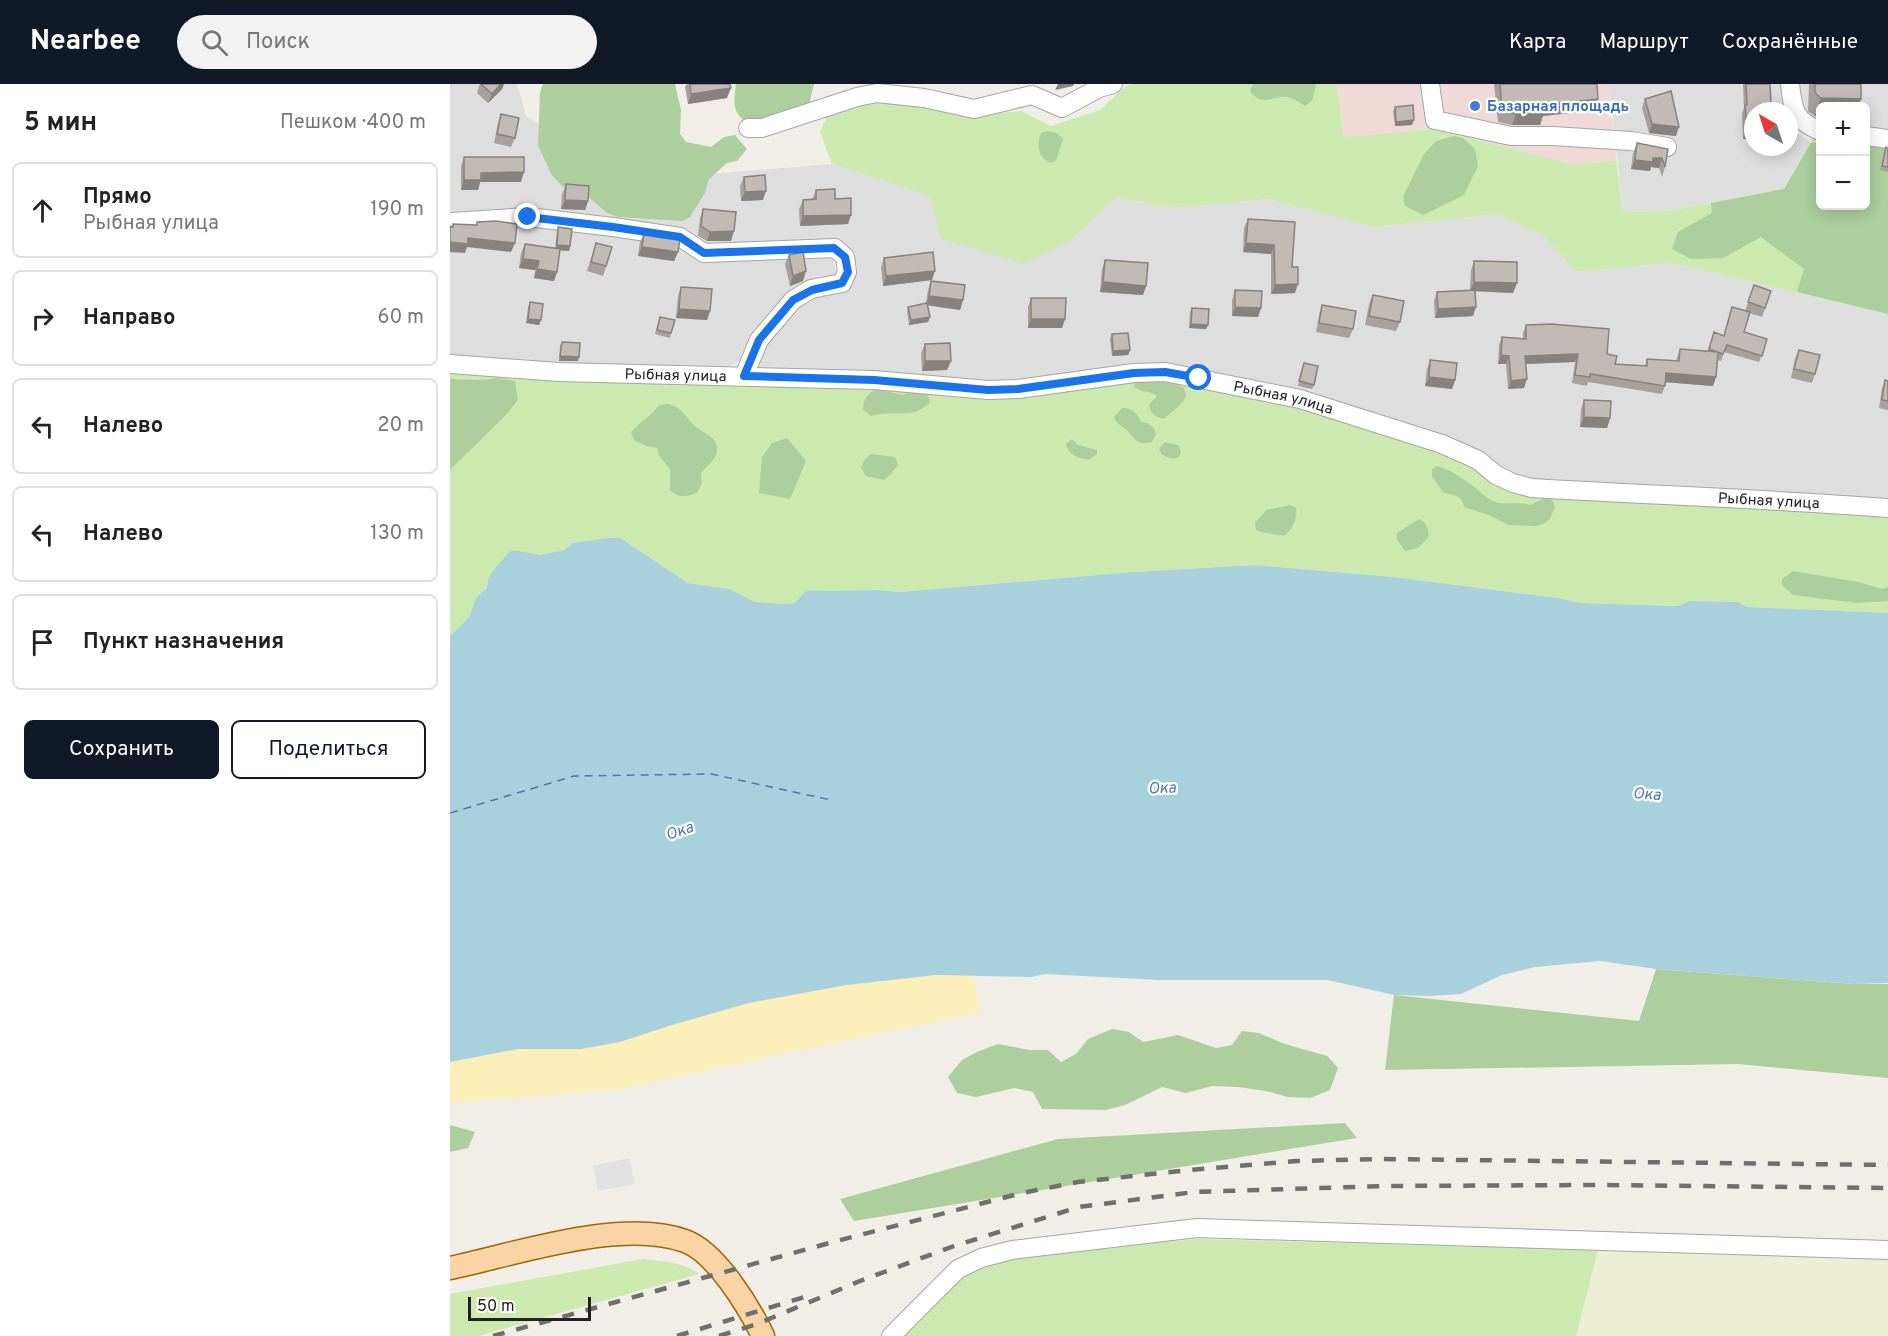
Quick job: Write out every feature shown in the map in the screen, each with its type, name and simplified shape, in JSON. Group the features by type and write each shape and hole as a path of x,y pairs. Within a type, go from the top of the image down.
{"main road":[{"path":"450,1268 593,1236 652,1234 687,1242 710,1258 724,1272 758,1324 763,1336"}],"street":[{"path":"748,128 762,128 857,97 877,93 924,98 974,109 1032,95 1062,108 1099,88 1113,84"},
{"path":"1430,84 1435,120 1511,136 1553,135 1631,141 1667,147"},
{"path":"1790,84 1793,109 1813,127"},
{"path":"1870,137 1888,139"},
{"path":"450,222 528,217 613,227 680,237 704,253 834,248 845,257 848,272 842,283 812,290 793,300 759,340 744,376"},
{"name":"Рыбная улица","path":"450,364 559,372 874,380 988,390 1018,389 1134,373 1165,372 1300,399 1442,444 1478,460 1496,474 1513,483 1532,488 1888,508"},
{"path":"891,1336 958,1269 981,1258 1012,1250 1197,1228 1888,1250"}],"shaded area":[{"path":"450,84 517,84 526,116 588,157 683,176 832,164 1070,241 1114,197 1175,208 1268,199 1373,227 1498,214 1544,236 1576,272 1672,263 1888,314 1888,503 1532,482 1014,384 764,373 758,366 757,355 796,304 814,295 852,286 856,276 853,253 841,242 708,250 682,233 450,217"},
{"name":"Базарная площадь","path":"1336,84 1609,84 1616,160 1575,165 1433,129 1344,137"},
{"path":"1609,84 1783,84 1784,102 1744,102 1744,156 1798,156 1798,134 1811,143 1784,190 1669,211 1623,212"},
{"path":"1793,84 1888,84 1888,130 1870,129 1870,102 1816,102 1816,124 1806,120"},
{"path":"527,222 674,241 703,260 832,252 837,278 803,286 739,361 728,367 714,370 450,358 450,226"},
{"path":"629,1158 635,1184 598,1191 593,1166"}],"green space":[{"path":"543,84 675,84 681,110 680,134 686,142 711,147 724,137 735,135 747,149 737,161 727,163 709,179 705,193 690,217 683,221 618,217 607,213 579,189 563,187 551,174 538,145 540,92"},
{"path":"736,84 814,84 809,104 787,113 746,122 736,109 734,100"},
{"path":"1133,84 1336,84 1344,137 1433,129 1575,165 1616,160 1623,212 1669,211 1783,190 1816,132 1816,210 1867,210 1888,314 1672,263 1576,272 1544,236 1498,214 1373,227 1268,199 1175,208 1115,197 1070,241 1024,264 941,239 930,196 832,164 820,132 828,115 875,101 974,115 1021,111 1051,126 1100,110 1126,86"},
{"path":"1253,84 1316,85 1312,101 1305,106 1287,97 1259,99 1250,91"},
{"path":"1048,131 1063,138 1056,161 1051,163 1043,158 1039,146 1041,133"},
{"path":"1454,136 1463,138 1475,149 1478,166 1464,195 1423,215 1405,206 1403,197 1424,154 1436,141"},
{"path":"1811,143 1816,143 1816,210 1870,210 1870,144 1888,145 1888,314 1797,292 1804,269 1761,237 1723,258 1691,259 1672,249 1678,232 1712,213 1711,203 1784,189"},
{"path":"450,358 560,368 984,385 1130,368 1302,393 1514,479 1888,503 1888,613 1747,607 1738,602 1690,601 1677,606 1582,603 1394,577 1255,565 1133,572 900,592 806,591 795,603 755,602 729,589 688,583 620,538 573,543 564,550 540,555 520,551 488,579 487,587 477,596 469,617 450,636 450,470 506,415 518,400 498,378 450,379"},
{"path":"1156,374 1184,388 1186,395 1183,402 1164,419 1154,415 1149,405 1157,396 1134,387 1137,379"},
{"path":"497,378 515,381 518,400 506,415 450,470 450,379"},
{"path":"877,389 902,395 918,390 927,393 930,402 923,408 910,413 871,416 863,410 864,403 866,397"},
{"path":"669,404 680,410 696,427 712,438 716,445 714,458 701,473 702,483 697,493 679,496 673,493 670,490 670,469 659,456 657,448 634,440 631,432 659,405"},
{"path":"1122,408 1132,410 1141,422 1153,427 1156,434 1152,442 1137,441 1118,424 1114,417"},
{"path":"787,438 806,461 790,499 759,493 762,457 772,443"},
{"path":"1072,439 1078,445 1097,450 1097,454 1089,460 1075,456 1066,444"},
{"path":"1165,442 1178,445 1181,451 1179,457 1173,459 1162,455 1159,449"},
{"path":"871,454 895,457 898,465 884,480 866,476 861,467"},
{"path":"1437,466 1457,475 1487,498 1497,502 1530,505 1548,497 1553,501 1555,507 1550,519 1543,524 1509,525 1489,515 1464,507 1459,498 1444,493 1432,477 1432,469"},
{"path":"1290,505 1296,508 1296,516 1292,527 1284,536 1256,530 1255,523 1266,510"},
{"path":"1419,519 1427,526 1429,537 1418,548 1405,551 1397,540 1397,533"},
{"path":"1793,571 1859,582 1882,589 1888,587 1888,601 1857,603 1793,595 1782,585 1782,579"},
{"path":"1656,969 1854,984 1888,984 1888,1078 1738,1064 1385,1070 1394,995 1639,1021"},
{"path":"1112,1029 1129,1032 1143,1042 1178,1035 1216,1048 1232,1045 1242,1031 1259,1033 1285,1044 1327,1056 1338,1068 1330,1090 1310,1098 1288,1097 1238,1087 1212,1086 1186,1093 1162,1087 1125,1105 1106,1110 1042,1109 1033,1092 1014,1088 976,1097 957,1093 948,1077 962,1060 998,1044 1030,1050 1048,1050 1061,1062 1076,1054 1088,1039"},
{"path":"1345,1123 1357,1138 854,1221 840,1199 1058,1139"},
{"path":"450,1125 475,1132 468,1148 450,1152"},
{"path":"1197,1239 1598,1250 1576,1336 899,1336 962,1275 986,1262 1011,1257"},
{"path":"1598,1250 1888,1258 1888,1336 1576,1336"},
{"path":"643,1259 665,1261 699,1274 478,1336 450,1336 450,1294"}],"sand":[{"path":"936,975 973,976 980,1012 614,1090 450,1103 450,1062 518,1049 581,1049 620,1042 749,1003 847,985"}],"water":[{"name":"Ока","path":"620,538 688,583 729,589 755,602 795,603 806,591 900,592 1133,572 1255,565 1394,577 1582,603 1677,606 1690,601 1738,602 1747,607 1888,613 1888,983 1854,984 1656,969 1600,961 1535,967 1502,975 1461,994 1430,996 1394,995 1328,980 1159,980 1045,974 1031,977 936,975 847,985 749,1003 620,1042 581,1049 518,1049 450,1062 450,636 469,617 477,596 487,588 488,579 510,551 540,555 564,550 573,543"}],"building":[{"path":"481,84 501,84 492,94"},
{"path":"690,84 730,84 731,88 691,94"},
{"path":"1500,84 1597,84 1598,99 1543,105 1544,114 1516,114 1502,111"},
{"path":"1746,84 1770,84 1771,102 1747,102"},
{"path":"1815,84 1861,84 1861,99 1821,98 1815,93"},
{"path":"1671,91 1679,127 1652,124 1645,99"},
{"path":"1413,105 1414,120 1396,122 1395,107"},
{"path":"501,114 519,118 515,138 497,134"},
{"path":"1637,143 1668,149 1665,167 1662,158 1653,158 1653,162 1635,160"},
{"path":"1886,147 1888,148 1888,167 1882,166"},
{"path":"464,157 524,157 524,172 481,173 481,180 464,180"},
{"path":"765,175 766,191 745,192 744,177"},
{"path":"566,184 589,186 588,201 565,200"},
{"path":"835,189 835,199 851,198 851,215 803,216 803,200 816,199 816,190"},
{"path":"703,209 736,212 734,231 710,232 701,226"},
{"path":"1248,219 1295,222 1292,267 1298,267 1298,284 1275,285 1274,245 1246,243"},
{"path":"496,221 517,224 515,243 468,238 468,244 450,242 450,226 453,227 453,224 477,225 477,222"},
{"path":"558,227 572,229 570,246 557,245"},
{"path":"644,233 680,239 678,252 642,247"},
{"path":"596,243 612,247 606,266 591,262"},
{"path":"525,244 560,249 557,272 537,269 539,261 523,259"},
{"path":"803,252 806,271 793,276 789,255"},
{"path":"933,252 935,271 886,276 884,258"},
{"path":"1105,260 1148,263 1146,286 1103,282"},
{"path":"1474,261 1517,262 1517,283 1474,282"},
{"path":"931,281 965,285 963,300 929,296"},
{"path":"1754,285 1771,291 1765,308 1748,302"},
{"path":"681,287 712,289 710,311 679,309"},
{"path":"1235,290 1262,291 1261,308 1235,307"},
{"path":"1475,290 1476,307 1438,309 1437,292"},
{"path":"1373,295 1404,301 1400,322 1369,316"},
{"path":"1031,298 1066,298 1065,319 1031,319"},
{"path":"530,302 543,304 541,320 528,319"},
{"path":"927,303 930,317 911,320 908,307"},
{"path":"1322,305 1356,311 1353,329 1319,323"},
{"path":"1732,307 1750,312 1744,332 1767,339 1762,356 1727,345 1723,354 1709,349 1714,332 1724,336"},
{"path":"1192,308 1209,309 1208,325 1191,324"},
{"path":"660,317 675,320 671,333 657,330"},
{"path":"1551,324 1609,329 1607,354 1617,356 1615,364 1647,366 1647,359 1679,361 1680,349 1718,352 1716,377 1666,373 1665,386 1590,374 1590,377 1575,375 1578,354 1525,356 1527,379 1511,381 1509,356 1501,355 1502,337 1526,339 1526,325"},
{"path":"1128,333 1130,350 1113,351 1112,334"},
{"path":"562,342 580,343 579,357 560,356"},
{"path":"950,343 951,361 925,361 925,344"},
{"path":"1799,350 1820,355 1815,374 1794,369"},
{"path":"1430,360 1457,363 1455,380 1429,377"},
{"path":"1304,363 1318,366 1314,385 1299,381"},
{"path":"1885,380 1888,381 1888,401 1882,400"},
{"path":"1584,400 1611,401 1610,418 1584,417"}],"ferry route":[{"path":"450,813 574,776 711,774 831,800"}],"railway":[{"path":"493,1336 833,1242 1022,1193 1078,1182 1297,1161 1380,1159 1888,1165"},
{"path":"719,1336 757,1324 860,1281 954,1246 1079,1207 1194,1192 1384,1186 1596,1185 1888,1188"},
{"path":"677,1336 811,1295"}],"place":[{"name":"Базарная площадь","path":"1475,106"}],"route":[{"path":"528,217 680,237 704,253 834,248 845,257 848,272 842,283 812,290 793,300 759,340 744,376 874,380 988,390 1018,389 1134,373 1165,372 1199,378"}]}
